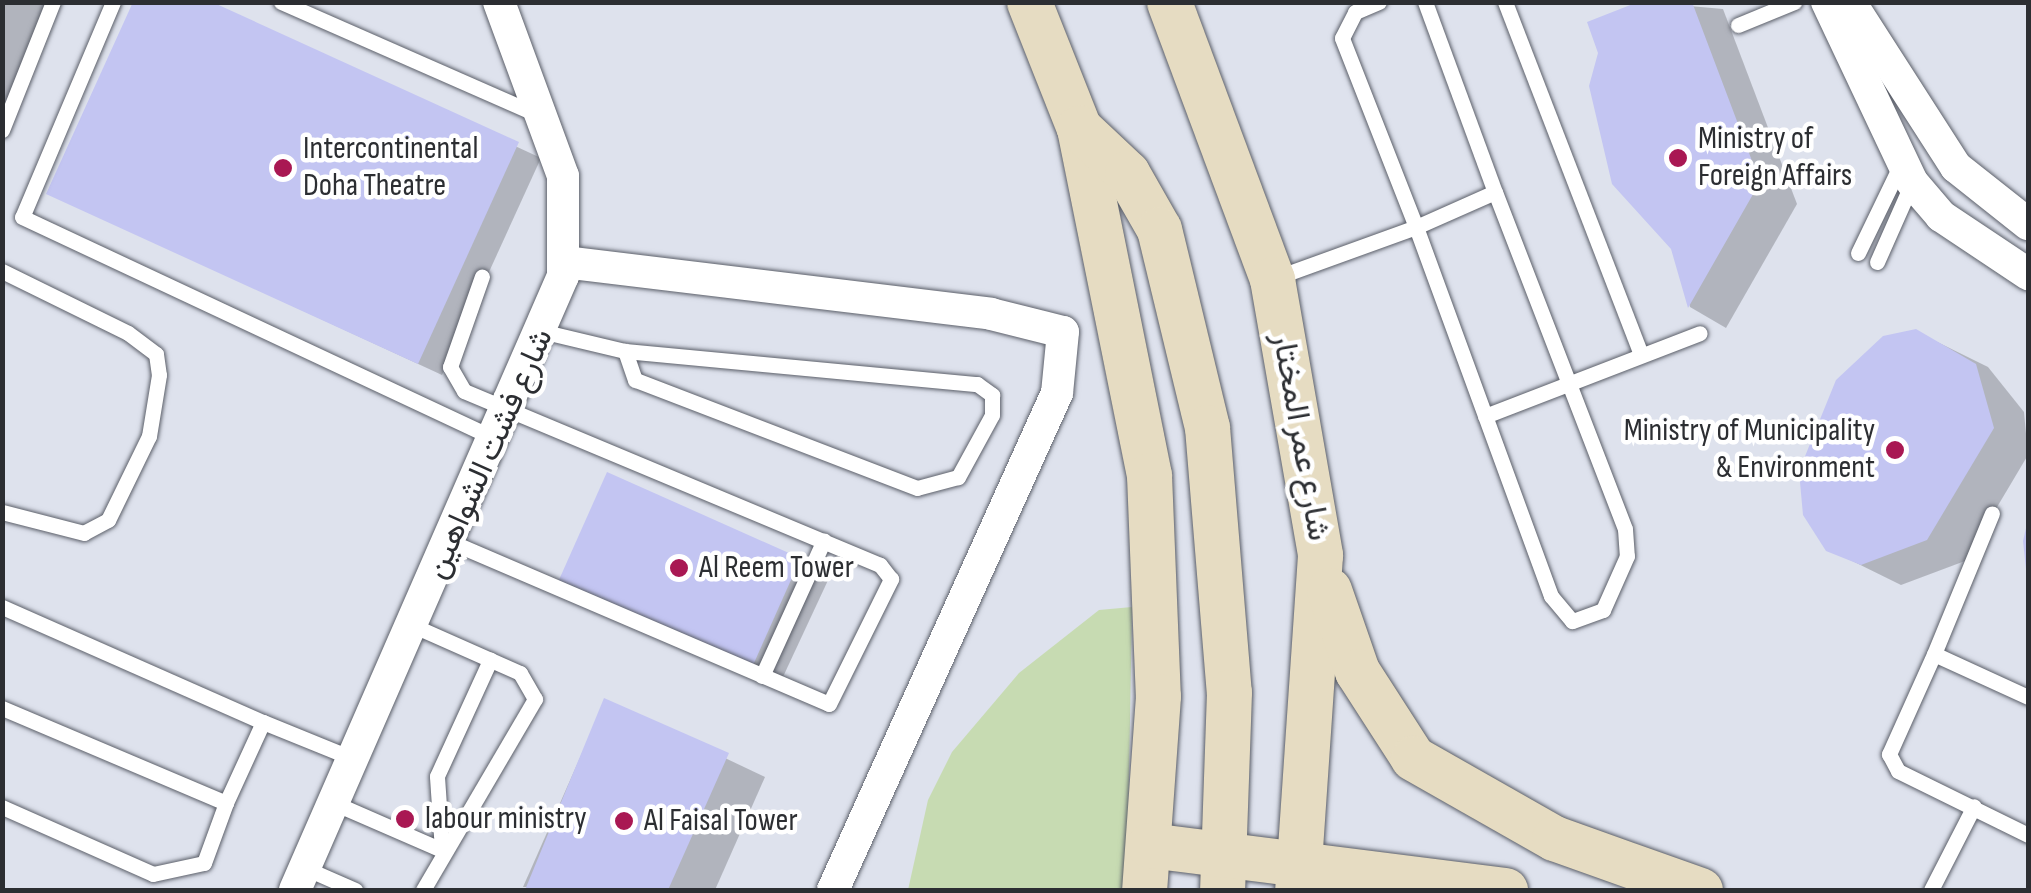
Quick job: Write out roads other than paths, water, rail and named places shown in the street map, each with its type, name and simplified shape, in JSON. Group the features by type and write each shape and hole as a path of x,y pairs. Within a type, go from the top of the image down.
{"main road":[{"path":"1029,2 1079,128 1149,474 1160,590 1144,890"},
{"name":"شارع عمر المختار","path":"1169,2 1272,278 1320,555 1299,876"},
{"path":"1079,128 1127,173 1159,229 1207,426 1228,657 1222,872"},
{"path":"1320,555 1357,671 1413,758 1554,838 1700,890"},
{"path":"1149,846 1222,872 1506,890"}],"street":[{"name":"شارع فشت الشواهين","path":"300,879 545,332 564,262 568,212 547,119 499,2"},
{"path":"1826,2 1906,173 1941,216 2028,274"},
{"path":"1850,2 1956,167 2028,224"},
{"path":"564,262 992,314 1063,332 1058,393 833,890"}],"lane":[{"path":"2,130 53,2"},
{"path":"113,2 22,217 497,440"},
{"path":"281,2 547,119"},
{"path":"1379,2 1355,12 1342,38 1416,227 1550,596 1572,621 1590,621 1626,556 1625,529 1425,2"},
{"path":"1505,2 1641,354"},
{"path":"1738,25 1794,2"},
{"path":"1858,253 1906,173"},
{"path":"1877,262 1906,173"},
{"path":"1272,278 1416,227 1495,192"},
{"path":"2,271 128,332 156,354 159,375 149,436 108,520 84,533 2,512"},
{"path":"451,542 824,703 840,696 891,578 824,540 464,390 450,368 482,276"},
{"path":"545,332 625,351 977,384 992,395 992,414 958,476 917,488 635,380 625,351"},
{"path":"1484,416 1568,380 1700,334"},
{"path":"1992,513 1891,764 2028,835"},
{"path":"762,676 824,540"},
{"path":"2,607 354,760"},
{"path":"414,626 529,679 536,699 497,776 442,850 423,890"},
{"path":"1934,654 2028,696"},
{"path":"442,850 437,776 490,660"},
{"path":"2,708 226,802"},
{"path":"2,806 153,874 204,863 262,722"},
{"path":"334,803 442,850"},
{"path":"1932,890 1974,806"},
{"path":"300,879 355,890"}],"place":[{"name":"Ministry of Foreign Affairs","path":"1678,158"},
{"name":"Intercontinental Doha Theatre","path":"283,168"},
{"name":"Ministry of Municipality & Environment","path":"1895,450"},
{"name":"Al Reem Tower","path":"679,568"},
{"name":"labour ministry","path":"405,819"},
{"name":"Al Faisal Tower","path":"624,821"}]}
